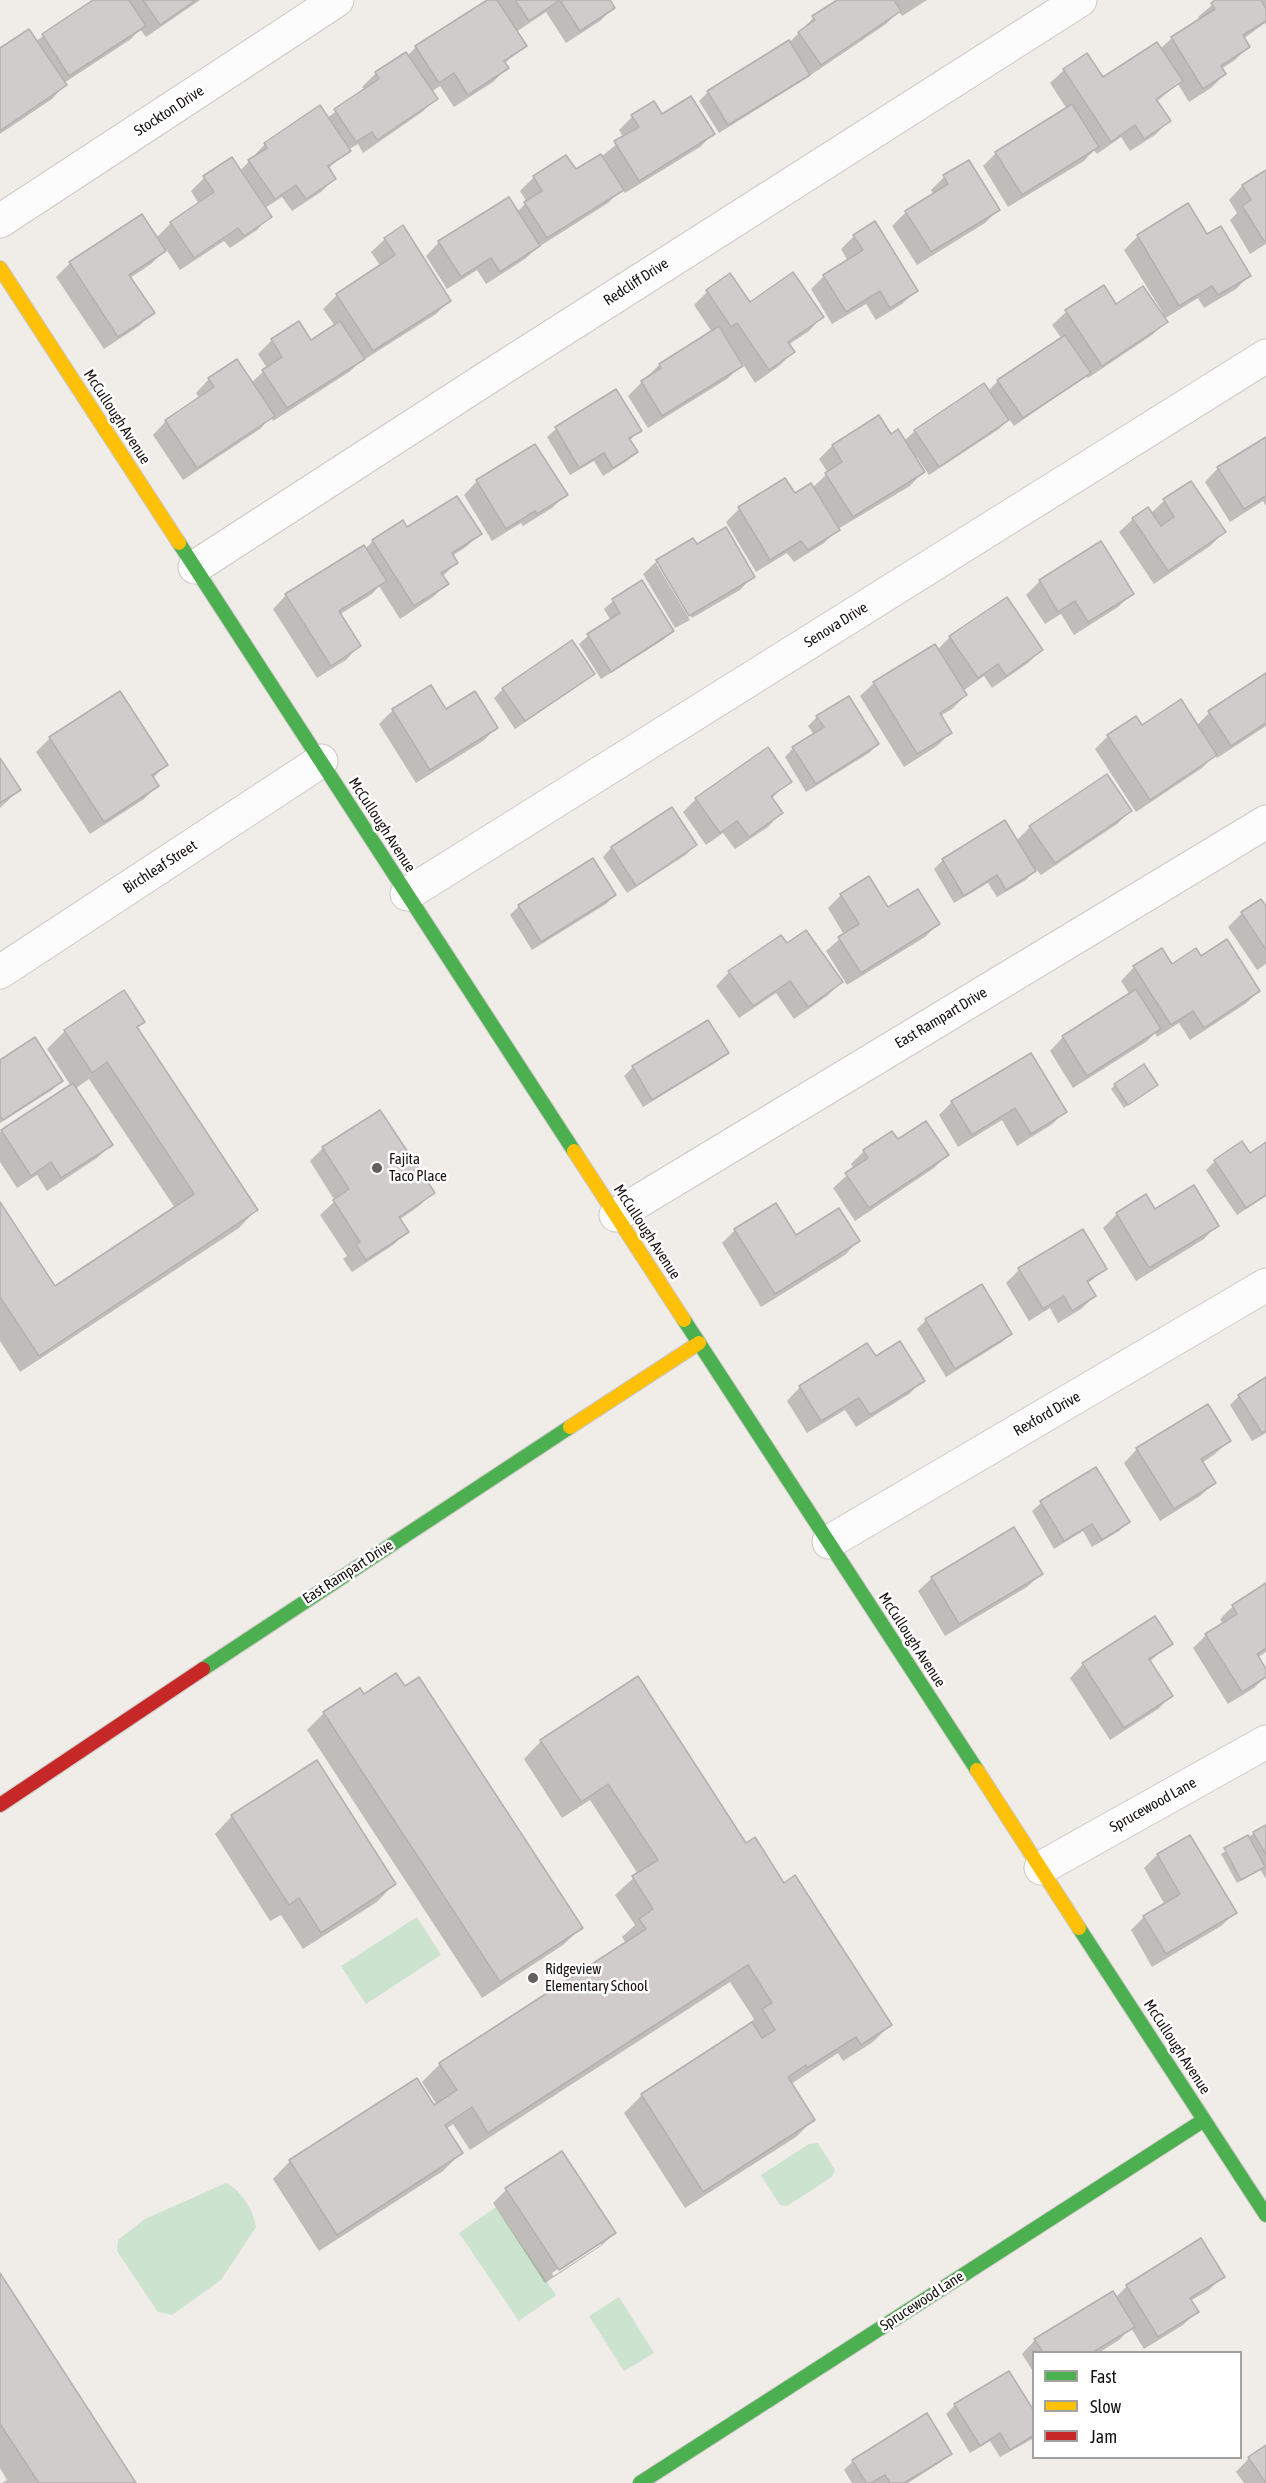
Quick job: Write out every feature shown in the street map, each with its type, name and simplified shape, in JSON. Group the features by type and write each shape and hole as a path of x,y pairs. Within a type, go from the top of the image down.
{"main road":[{"name":"McCullough Avenue","path":"0,268 1266,2215"},
{"name":"East Rampart Drive","path":"0,1805 323,1588 699,1343"},
{"name":"Sprucewood Lane","path":"640,2483 1204,2120"}],"street":[{"name":"Stockton Drive","path":"0,221 337,0"},
{"name":"Redcliff Drive","path":"195,567 1080,0"},
{"name":"Senova Drive","path":"407,894 1266,356"},
{"name":"Birchleaf Street","path":"0,972 321,761"},
{"name":"East Rampart Drive","path":"616,1215 1266,822"},
{"name":"Rexford Drive","path":"829,1542 1266,1285"},
{"name":"Sprucewood Lane","path":"1041,1868 1266,1742"}],"green space":[{"path":"417,1917 441,1955 366,2004 341,1966"},
{"path":"818,2143 835,2170 832,2177 787,2206 780,2205 761,2175 809,2144"},
{"path":"226,2183 232,2186 246,2202 253,2214 256,2227 221,2280 172,2315 158,2312 117,2251 118,2240 145,2219"},
{"path":"496,2207 556,2295 519,2321 459,2233"},
{"path":"619,2297 654,2353 624,2371 589,2316"}],"building":[{"path":"93,0 129,0 146,26 69,76 42,34"},
{"path":"143,0 196,0 160,25"},
{"path":"487,0 497,0 527,46 504,61 509,68 468,95 454,73 439,83 415,46"},
{"path":"515,0 560,0 529,21"},
{"path":"560,0 610,0 615,8 580,31"},
{"path":"837,0 894,0 901,11 821,65 798,32 815,20 812,16"},
{"path":"1215,0 1261,0 1266,9 1266,21 1243,35 1250,47 1221,66 1226,74 1203,89 1171,37 1215,9 1211,3"},
{"path":"29,29 67,85 0,131 0,48"},
{"path":"789,40 810,75 728,125 707,91"},
{"path":"1157,42 1183,81 1156,99 1171,121 1144,139 1135,125 1111,142 1063,69 1087,53 1103,77"},
{"path":"406,52 438,99 377,140 372,132 356,142 334,109 379,79 375,72"},
{"path":"691,96 715,134 639,181 614,141 639,127 631,115 654,101 662,114"},
{"path":"1072,104 1099,147 1022,195 995,152"},
{"path":"320,105 351,151 328,166 336,179 306,199 296,185 275,199 248,160 267,148 264,143"},
{"path":"601,154 624,190 547,238 524,202 542,191 533,176 566,155 576,169"},
{"path":"232,157 272,217 244,236 238,228 194,258 170,222 214,192 203,176"},
{"path":"969,160 1000,210 931,252 905,211 948,184 943,175"},
{"path":"1266,170 1266,240 1264,241 1242,206 1251,200 1242,185"},
{"path":"509,197 540,246 500,272 491,258 461,277 438,241"},
{"path":"1188,203 1207,234 1221,226 1251,276 1218,295 1212,286 1179,306 1137,235"},
{"path":"142,214 166,251 129,275 155,313 118,337 69,262"},
{"path":"875,221 918,291 890,308 880,291 846,312 823,275 863,250 853,235"},
{"path":"403,225 451,301 373,351 336,294 395,255 384,238"},
{"path":"793,272 824,317 788,342 795,352 769,370 737,323 731,327 706,290 730,273 750,302"},
{"path":"1104,285 1116,304 1143,286 1168,322 1102,366 1065,310"},
{"path":"299,321 311,340 340,321 365,359 287,408 262,370 282,357 271,339"},
{"path":"719,326 743,366 662,416 641,381 661,368 659,364"},
{"path":"1065,335 1091,373 1023,418 997,380"},
{"path":"237,359 275,416 197,468 165,420 214,387 208,378"},
{"path":"984,383 1009,420 939,467 914,430"},
{"path":"616,389 642,431 629,438 638,452 613,468 604,453 579,468 555,427"},
{"path":"879,415 891,434 898,429 925,472 853,517 825,473 842,462 832,445"},
{"path":"1266,437 1266,496 1244,509 1217,467"},
{"path":"535,444 568,495 537,514 535,511 506,529 476,480"},
{"path":"785,478 795,493 811,483 840,530 808,550 801,541 770,560 738,507"},
{"path":"1191,481 1226,532 1168,571 1132,518 1148,507 1161,526 1174,517 1163,499"},
{"path":"457,496 482,534 452,553 458,563 441,573 449,584 414,606 372,540 403,520 407,527"},
{"path":"726,527 755,577 689,616 656,560 693,538 697,544"},
{"path":"1101,541 1134,594 1088,622 1075,601 1058,612 1039,580"},
{"path":"364,545 387,581 339,611 361,646 331,666 285,594"},
{"path":"642,580 674,631 611,672 587,634 620,613 612,599"},
{"path":"1007,597 1043,650 1006,676 998,664 978,678 949,636"},
{"path":"572,640 595,674 525,721 502,688"},
{"path":"935,644 967,695 940,713 952,733 917,754 873,682"},
{"path":"1266,673 1266,723 1231,746 1208,711"},
{"path":"431,685 446,709 475,691 498,728 430,770 392,709"},
{"path":"120,691 168,765 152,775 159,786 104,822 49,737"},
{"path":"849,696 879,744 816,784 792,747 824,727 816,716"},
{"path":"1181,699 1217,755 1150,800 1107,735 1136,716 1142,725"},
{"path":"768,747 792,782 771,796 783,813 749,837 737,821 720,833 695,798"},
{"path":"0,758 21,790 0,803"},
{"path":"1107,774 1132,811 1055,863 1029,826"},
{"path":"672,807 697,845 636,886 611,847"},
{"path":"1005,820 1036,871 1006,890 997,875 964,896 942,859"},
{"path":"593,858 616,895 541,942 518,905"},
{"path":"869,876 888,907 918,889 940,924 861,973 838,937 859,924 840,894"},
{"path":"1261,899 1266,906 1266,950 1241,912"},
{"path":"806,930 843,982 808,1007 790,981 753,1006 728,971 781,935 787,943"},
{"path":"1227,939 1260,991 1204,1028 1193,1011 1171,1025 1133,966 1162,948 1172,964 1196,948 1201,956"},
{"path":"1136,989 1161,1029 1087,1076 1062,1036"},
{"path":"124,990 145,1022 137,1027 258,1210 39,1356 0,1297 0,1202 55,1286 194,1194 107,1062 92,1073 64,1030"},
{"path":"708,1020 729,1053 652,1100 632,1066"},
{"path":"35,1037 63,1081 3,1120 0,1116 0,1060"},
{"path":"1031,1053 1067,1112 1031,1134 1015,1108 972,1135 951,1101"},
{"path":"1144,1064 1158,1085 1128,1105 1114,1084"},
{"path":"73,1083 113,1145 61,1178 51,1162 31,1176 1,1130"},
{"name":"Fajita Taco Place","path":"380,1110 435,1193 399,1217 409,1232 366,1260 356,1245 360,1242 333,1200 349,1189 322,1147"},
{"path":"926,1121 949,1155 869,1208 845,1173 868,1158 863,1150 892,1131 898,1139"},
{"path":"1242,1141 1250,1153 1266,1142 1266,1195 1246,1208 1214,1160"},
{"path":"1194,1185 1219,1226 1149,1268 1116,1213 1146,1194 1155,1209"},
{"path":"776,1203 796,1235 839,1208 860,1241 775,1294 734,1229"},
{"path":"1083,1229 1107,1269 1087,1281 1096,1296 1072,1311 1064,1296 1043,1309 1018,1268"},
{"path":"982,1284 1012,1334 955,1369 925,1319"},
{"path":"900,1341 925,1381 870,1415 859,1398 821,1421 799,1386 867,1343 876,1356"},
{"path":"1266,1377 1266,1431 1262,1433 1238,1395"},
{"path":"1208,1404 1231,1441 1201,1459 1216,1483 1174,1509 1136,1448"},
{"path":"1096,1467 1130,1522 1102,1540 1092,1524 1064,1541 1040,1501"},
{"path":"1014,1527 1043,1574 959,1624 931,1577"},
{"path":"1266,1583 1266,1648 1257,1654 1266,1669 1266,1677 1242,1692 1205,1634 1237,1614 1232,1605"},
{"path":"1155,1616 1173,1644 1149,1659 1173,1696 1124,1728 1082,1663"},
{"path":"396,1673 405,1686 419,1677 583,1928 500,1982 323,1712 360,1688 364,1694"},
{"path":"638,1676 746,1843 755,1837 784,1883 795,1875 892,2025 861,2045 856,2037 807,2068 806,2065 788,2077 815,2120 703,2192 641,2094 752,2022 762,2038 775,2030 762,2009 772,2003 748,1965 488,2133 472,2107 445,2125 463,2153 337,2235 289,2160 417,2078 434,2105 457,2090 439,2063 646,1929 639,1919 653,1909 632,1876 658,1860 608,1784 581,1802 540,1740"},
{"path":"317,1760 396,1884 321,1933 299,1898 289,1905 231,1815"},
{"path":"1266,1825 1266,1855 1253,1832"},
{"path":"1190,1835 1237,1913 1166,1954 1143,1916 1180,1894 1157,1854"},
{"path":"1248,1835 1265,1867 1241,1880 1224,1848"},
{"path":"562,2151 616,2233 559,2270 505,2188"},
{"path":"1201,2238 1225,2277 1190,2298 1199,2312 1158,2337 1126,2285"},
{"path":"0,2273 136,2483 39,2483 0,2424"},
{"path":"1113,2291 1135,2327 1095,2351 1042,2351 1034,2339"},
{"path":"1009,2371 1032,2408 1032,2436 1010,2450 1000,2433 980,2446 954,2404"},
{"path":"927,2413 952,2454 904,2483 890,2483 885,2475 871,2483 866,2483 852,2460"},
{"path":"1266,2445 1266,2483 1248,2457"}],"traffic: fast":[{"path":"179,543 574,1151"},
{"path":"684,1320 977,1770"},
{"path":"203,1669 570,1427"},
{"path":"1079,1928 1266,2215"},
{"path":"640,2483 1204,2120"}],"traffic: slow":[{"path":"0,268 179,543"},
{"path":"574,1151 684,1320"},
{"path":"570,1427 699,1343"},
{"path":"977,1770 1079,1928"}],"traffic: jam":[{"path":"0,1805 203,1669"}],"place":[{"name":"Fajita Taco Place","path":"377,1168"},
{"name":"Ridgeview Elementary School","path":"533,1978"}]}
